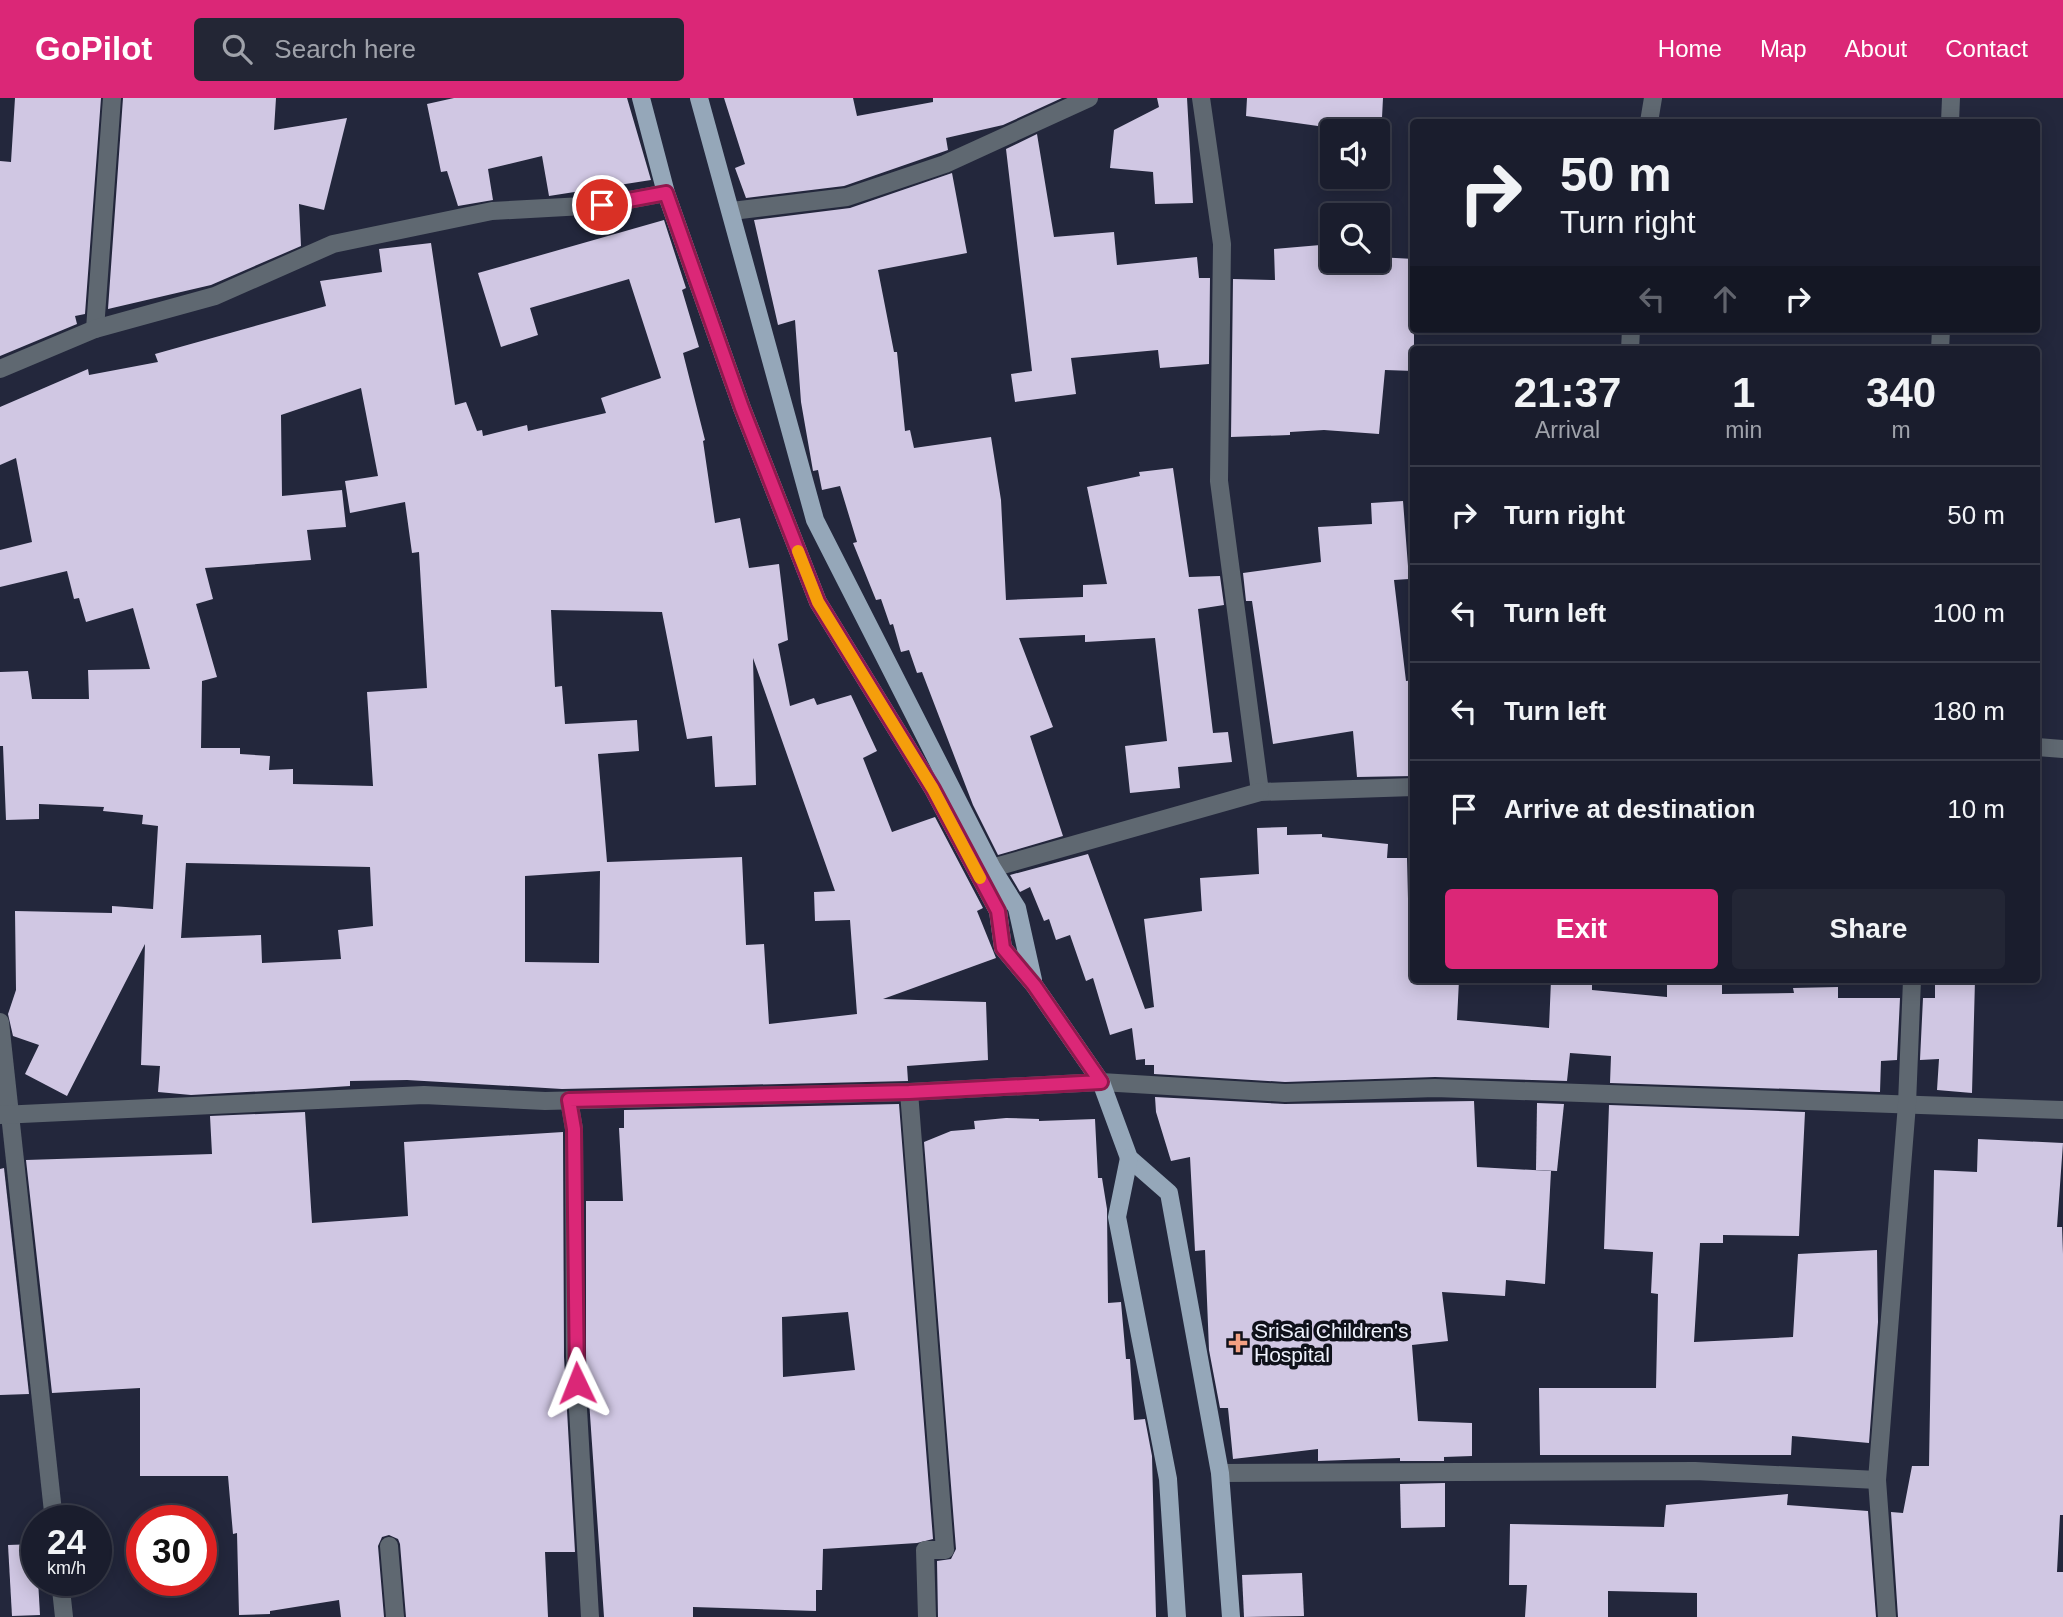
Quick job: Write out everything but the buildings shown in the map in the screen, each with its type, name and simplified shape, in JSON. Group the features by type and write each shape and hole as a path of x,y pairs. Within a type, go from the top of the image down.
{"main road":[{"path":"641,98 666,193 742,408 818,602 933,789 998,911 1003,948 1034,985 1101,1082 1129,1158 1169,1193 1220,1473 1231,1617"},
{"path":"699,98 815,520 992,868 1017,908 1034,985"},
{"path":"1129,1158 1117,1217 1168,1479 1177,1617"}],"street":[{"path":"94,329 111,98"},
{"path":"732,211 847,197 945,164 1089,98"},
{"path":"1201,98 1222,244 1219,481 1260,792"},
{"path":"1650,119 1653,98"},
{"path":"1950,119 1951,98"},
{"path":"0,369 94,329 215,296 333,244 492,211 602,205 666,193"},
{"path":"2040,747 2063,749"},
{"path":"992,868 1260,792 1410,787"},
{"path":"1887,1617 1877,1480 1907,1104 1912,983"},
{"path":"0,1022 6,1114 52,1505"},
{"path":"6,1114 424,1094 569,1100 909,1092 1101,1082 1285,1093 1435,1088 2063,1110"},
{"path":"909,1092 945,1550 925,1550 927,1617"},
{"path":"569,1100 574,1129 576,1357 590,1617"},
{"path":"1220,1473 1695,1471 1877,1480"},
{"path":"389,1546 395,1617"},
{"path":"62,1596 64,1617"}],"slow traffic":[{"path":"798,551 818,602 933,789 980,878"}],"place":[{"name":"SriSai Children's Hospital","path":"1238,1343"}],"route":[{"path":"577,1383 574,1129 569,1100 909,1092 1101,1082 1034,985 1003,948 998,911 933,789 818,602 742,408 666,193 602,205"}]}
